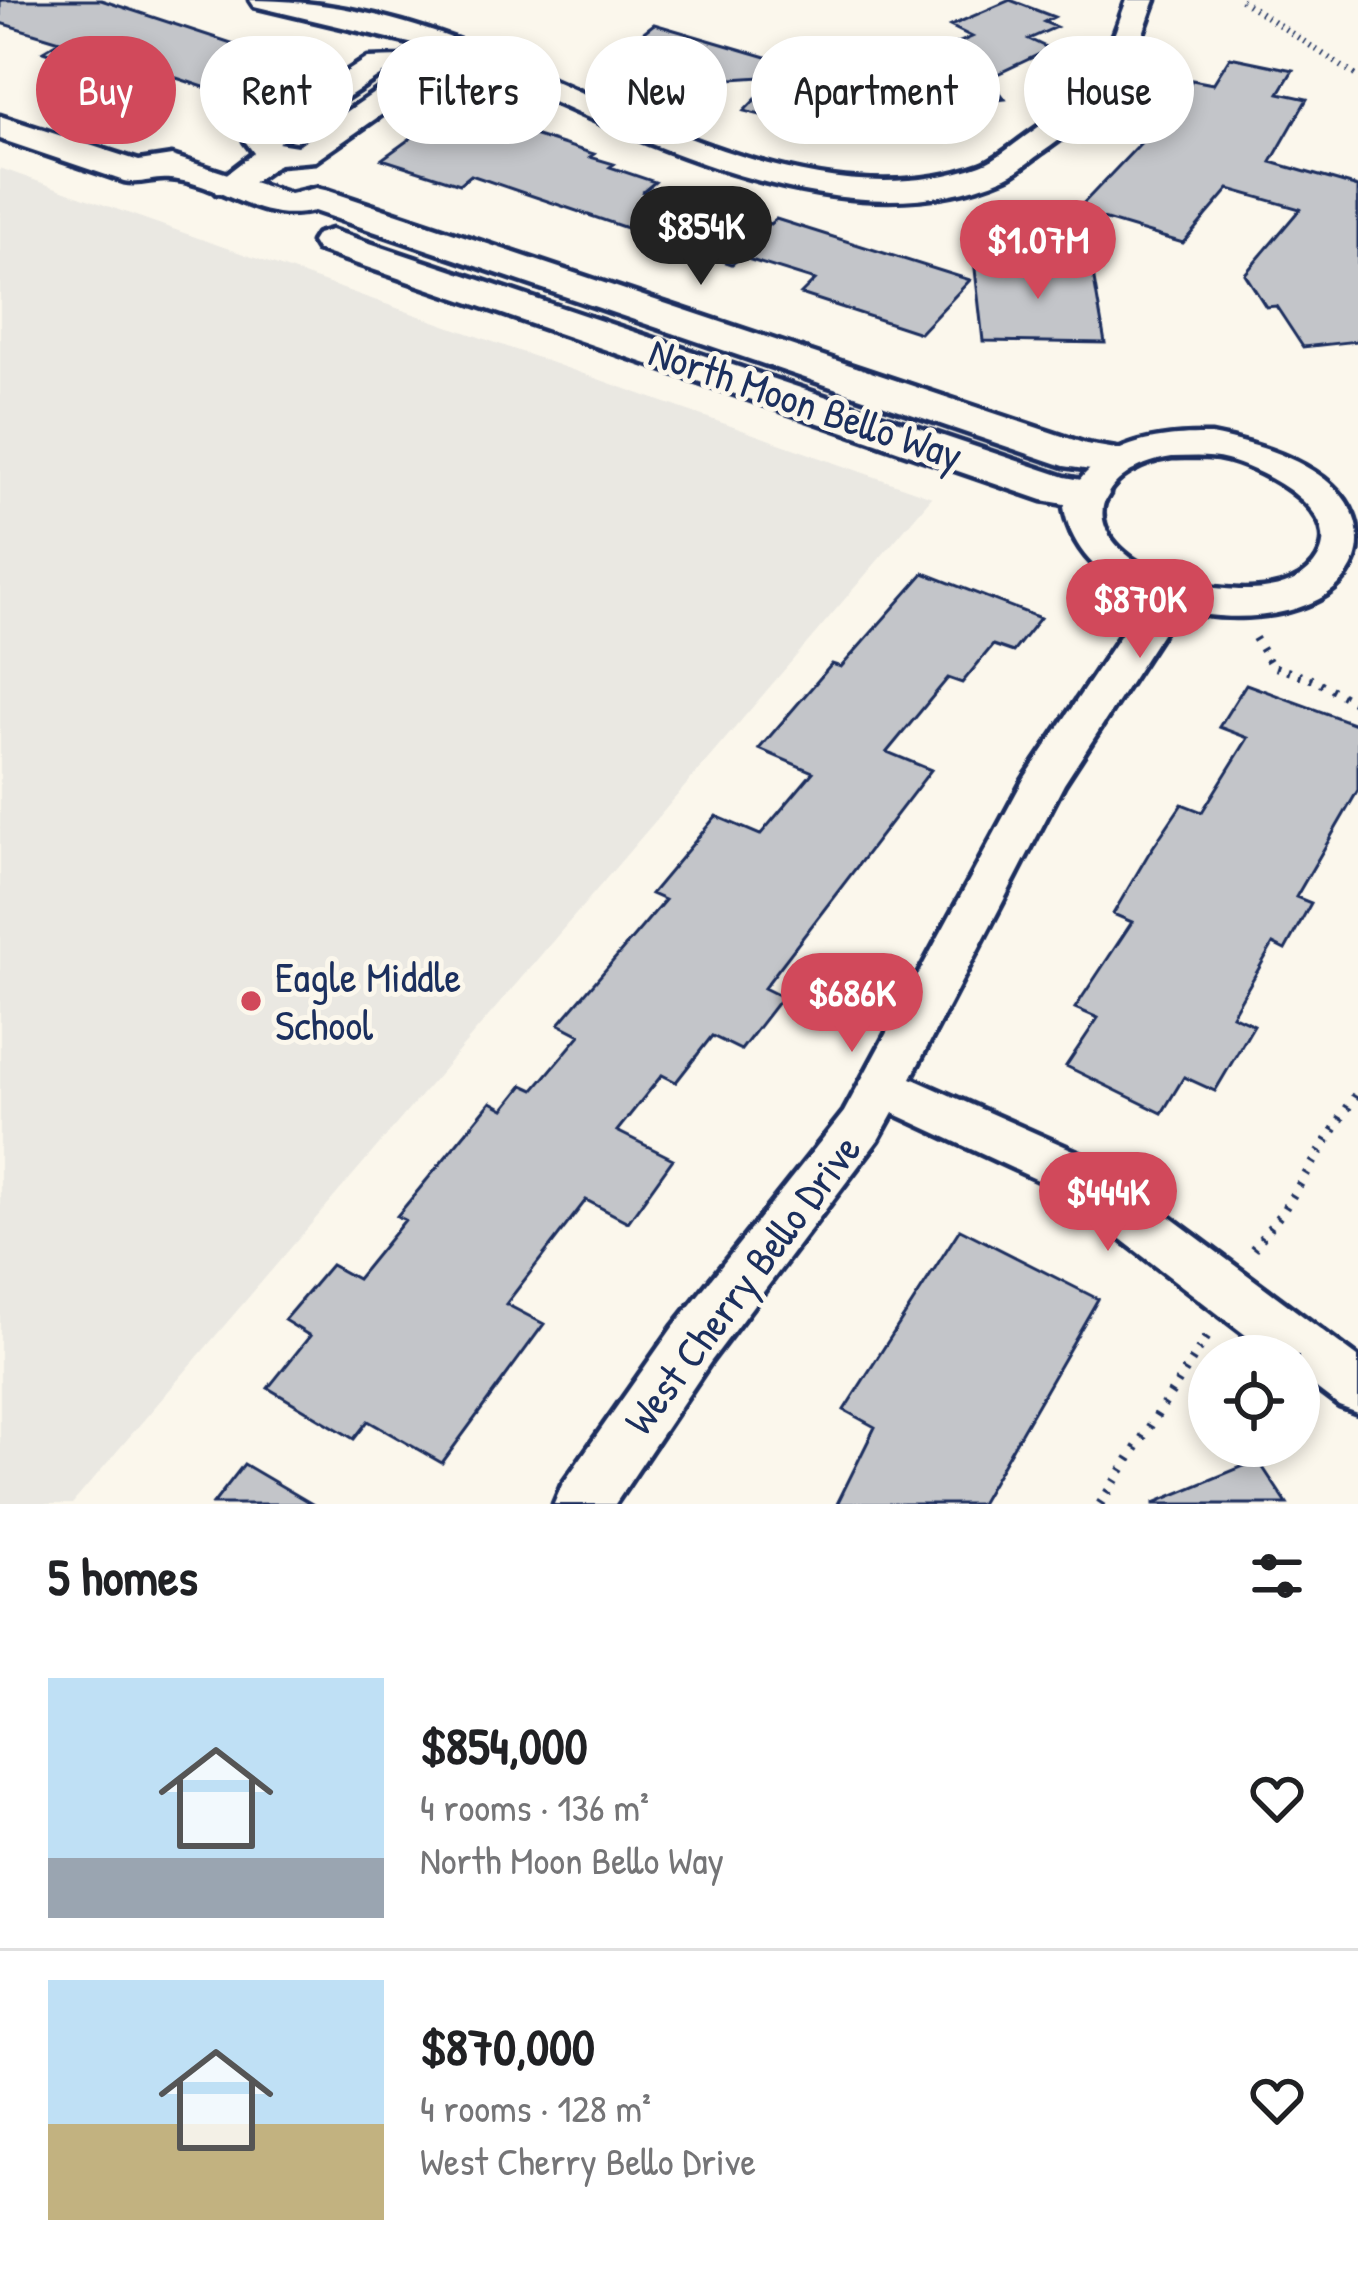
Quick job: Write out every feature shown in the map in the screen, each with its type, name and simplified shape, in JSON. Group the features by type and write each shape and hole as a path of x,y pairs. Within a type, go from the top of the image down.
{"street":[{"path":"264,0 412,36"},
{"path":"561,91 758,171 845,190 932,188 998,170 1045,142 1086,102 1118,59 1141,0"},
{"path":"0,94 171,152 172,167"},
{"path":"226,185 272,155 304,155 377,104"},
{"path":"0,127 137,173 172,167 288,206"},
{"name":"North Moon Bello Way","path":"1087,494 1058,490 281,225 288,206 316,199 1080,457 1118,461"},
{"path":"1285,466 1350,519 1338,558 1312,585 1267,601 1142,601 1101,552 1084,522 1087,494 1102,472 1118,461 1185,445 1237,449 1285,466 1358,478"},
{"name":"West Cherry Bello Drive","path":"582,1504 692,1344 861,1126 1142,601"},
{"path":"883,1087 1071,1172 1358,1389"}],"path":[{"path":"1240,0 1358,77"},
{"path":"1246,627 1272,666 1314,680 1358,704"},
{"path":"1253,1249 1296,1196 1338,1116 1358,1091"},
{"path":"1100,1504 1188,1368"}],"shaded area":[{"name":"Eagle Middle School","path":"0,168 932,497 72,1504 0,1504"}],"building":[{"path":"0,0 101,0 210,36 200,36 200,86 176,78 176,36 43,36 0,23"},
{"path":"1010,0 1054,17 1044,22 1056,27 1024,36 1024,61 1000,73 1000,36 970,36 950,26"},
{"path":"654,24 695,36 639,36"},
{"path":"727,45 751,53 751,78 727,79"},
{"path":"1230,57 1293,70 1279,93 1307,99 1271,162 1358,187 1358,341 1303,347 1276,306 1266,307 1245,274 1300,209 1229,189 1183,243 1076,211 1140,144 1194,144 1194,80 1213,84"},
{"path":"403,144 561,144 655,182 643,192 721,216 727,210 770,224 776,219 970,280 920,333 801,294 815,280 741,257 732,264 471,175 460,184 382,159"},
{"path":"974,260 1091,262 1105,343 983,341"},
{"path":"924,573 1040,618 1013,652 993,645 962,683 948,678 887,752 931,770 764,988 782,997 741,1050 712,1036 676,1082 662,1075 617,1131 673,1159 628,1222 586,1200 506,1304 544,1324 442,1463 368,1421 354,1439 268,1388 310,1336 284,1320 331,1265 357,1279 405,1220 397,1216 491,1102 504,1109 523,1085 534,1090 580,1035 559,1024 665,900 651,894 716,816 760,835 813,772 759,749 832,664 841,667"},
{"path":"1246,684 1358,725 1358,790 1296,897 1311,903 1285,950 1273,944 1232,1015 1254,1025 1215,1091 1184,1077 1162,1113 1066,1066 1098,1018 1075,1008 1132,922 1113,914 1149,853 1182,804 1202,812 1248,738 1219,727"},
{"path":"960,1229 1098,1299 980,1504 837,1504 875,1427 844,1410"},
{"path":"244,1464 312,1504 213,1504"},
{"path":"1241,1467 1263,1467 1287,1504 1154,1504"}],"place":[{"name":"Eagle Middle School","path":"251,1001"}]}
